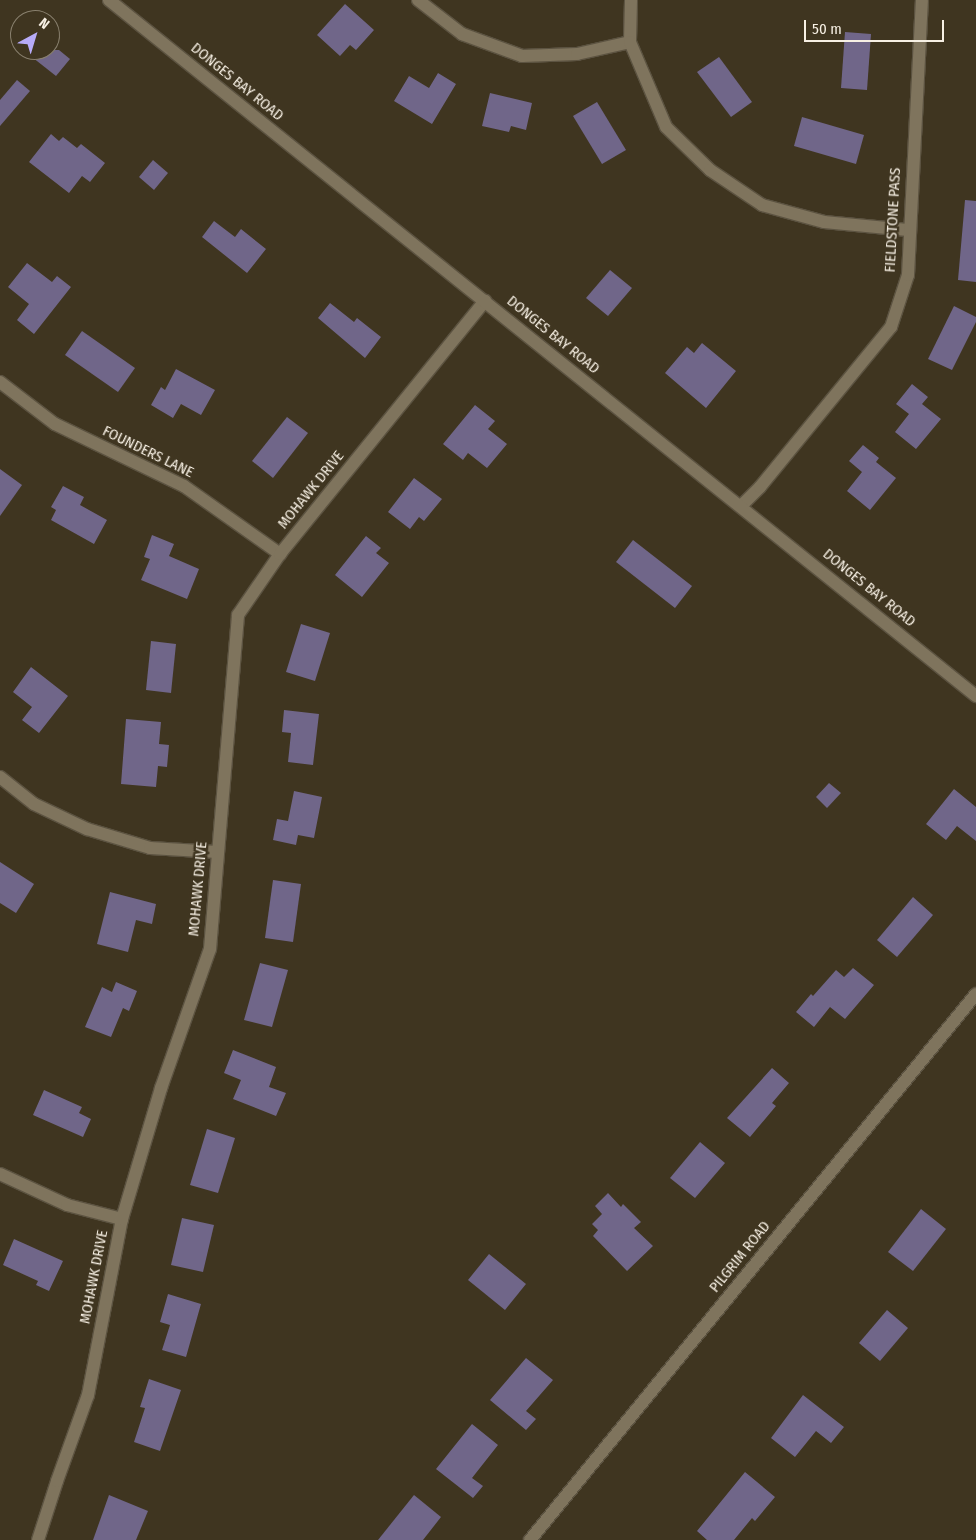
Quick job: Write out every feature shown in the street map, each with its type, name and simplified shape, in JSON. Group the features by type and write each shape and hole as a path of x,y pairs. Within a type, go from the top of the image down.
{"street":[{"name":"DONGES BAY ROAD","path":"109,0 976,696"},
{"path":"418,0 462,34 522,56 577,54 630,42"},
{"path":"631,0 630,42 666,127 710,170 762,205 824,222 908,230"},
{"name":"FIELDSTONE PASS","path":"741,506 760,487 891,326 908,275 908,230 922,0"},
{"name":"MOHAWK DRIVE","path":"38,1540 56,1480 88,1396 122,1220 160,1088 210,949 238,615 280,554 485,301"},
{"name":"FOUNDERS LANE","path":"0,382 55,424 184,486 280,554"},
{"path":"0,777 34,804 87,829 150,848 218,852"},
{"name":"PILGRIM ROAD","path":"530,1540 976,994"},
{"path":"0,1174 68,1206 122,1220"}],"building":[{"path":"345,4 374,30 356,50 350,45 340,56 317,35"},
{"path":"845,32 871,34 867,90 841,88"},
{"path":"60,51 70,59 56,76 36,60 60,60"},
{"path":"719,57 752,102 731,117 697,72"},
{"path":"438,73 456,84 432,124 394,101 409,76 429,88"},
{"path":"17,80 30,91 0,126 0,100"},
{"path":"490,93 532,103 526,130 511,126 509,132 482,126"},
{"path":"597,102 626,150 602,164 573,116"},
{"path":"802,117 864,135 856,164 794,146"},
{"path":"51,134 59,141 63,137 77,148 81,144 105,163 90,182 82,176 69,193 29,162"},
{"path":"153,160 168,173 154,190 139,177"},
{"path":"965,200 976,201 976,282 958,280"},
{"path":"214,221 235,237 241,229 266,249 247,273 202,237"},
{"path":"27,263 52,282 57,276 71,287 34,334 17,320 29,304 8,287"},
{"path":"610,270 632,288 608,316 586,298"},
{"path":"330,303 354,322 357,318 381,337 365,358 318,318"},
{"path":"954,306 976,317 976,322 952,370 928,359"},
{"path":"82,331 135,368 118,392 65,355"},
{"path":"702,343 736,371 706,408 665,373 687,347 694,353"},
{"path":"176,369 215,390 201,415 181,404 173,418 151,405 161,387 165,390"},
{"path":"912,384 928,397 922,404 941,419 916,449 895,432 909,414 896,404"},
{"path":"475,405 495,421 488,429 507,444 487,468 468,453 463,460 443,444"},
{"path":"287,417 308,433 273,478 252,461"},
{"path":"863,445 879,458 876,462 896,478 870,510 847,491 862,472 849,461"},
{"path":"0,469 22,485 0,516"},
{"path":"414,478 442,499 424,521 419,517 410,529 388,512"},
{"path":"63,486 84,497 80,505 107,520 94,544 51,520 56,510 51,507"},
{"path":"152,535 174,544 169,556 199,569 187,599 141,580 150,559 144,557"},
{"path":"366,536 381,548 376,553 389,563 362,597 335,575"},
{"path":"633,540 692,586 675,608 616,562"},
{"path":"301,624 330,633 315,681 286,672"},
{"path":"151,641 176,644 171,693 146,690"},
{"path":"31,667 68,696 39,733 22,720 32,707 13,692"},
{"path":"284,710 319,714 313,765 288,762 291,733 282,732"},
{"path":"126,719 161,722 159,744 169,745 167,767 158,766 156,787 121,784"},
{"path":"829,783 841,793 827,808 816,797"},
{"path":"954,789 976,807 976,841 957,826 946,840 926,824"},
{"path":"294,791 322,797 314,838 298,835 296,845 273,840 277,819 288,821"},
{"path":"0,862 34,884 16,913 0,903"},
{"path":"273,880 301,884 293,942 265,938"},
{"path":"110,892 156,904 152,924 136,920 128,952 97,944"},
{"path":"913,897 933,915 897,957 877,940"},
{"path":"260,963 288,970 272,1027 244,1020"},
{"path":"853,968 874,985 845,1019 830,1007 814,1027 796,1012 811,994 813,996 836,970 844,977"},
{"path":"116,982 137,991 129,1011 123,1008 111,1037 85,1027 102,987 112,992"},
{"path":"233,1050 276,1067 269,1087 286,1093 276,1116 233,1099 241,1080 224,1073"},
{"path":"772,1068 789,1083 772,1103 776,1106 750,1137 727,1118"},
{"path":"44,1090 82,1107 79,1113 91,1119 83,1137 33,1115"},
{"path":"207,1129 235,1138 218,1193 190,1185"},
{"path":"700,1142 725,1163 695,1198 670,1178"},
{"path":"608,1193 621,1207 623,1204 641,1222 634,1228 653,1246 627,1271 593,1236 598,1230 592,1224 602,1214 595,1206"},
{"path":"921,1209 946,1229 913,1271 888,1252"},
{"path":"182,1218 214,1225 203,1272 171,1265"},
{"path":"14,1239 63,1261 49,1291 36,1285 38,1281 3,1265"},
{"path":"489,1254 526,1284 505,1310 468,1280"},
{"path":"168,1294 201,1304 186,1357 162,1350 170,1325 160,1322"},
{"path":"887,1310 908,1328 880,1361 859,1343"},
{"path":"526,1358 553,1380 526,1411 536,1419 526,1430 490,1400"},
{"path":"149,1379 181,1390 160,1451 134,1442 145,1408 140,1407"},
{"path":"803,1395 844,1427 831,1443 816,1431 795,1457 771,1438"},
{"path":"472,1424 498,1445 472,1478 483,1486 473,1498 436,1469"},
{"path":"745,1472 775,1497 755,1521 752,1518 734,1540 707,1540 697,1531"},
{"path":"109,1495 148,1511 136,1540 93,1540"},
{"path":"414,1495 441,1517 423,1540 378,1540"}]}
